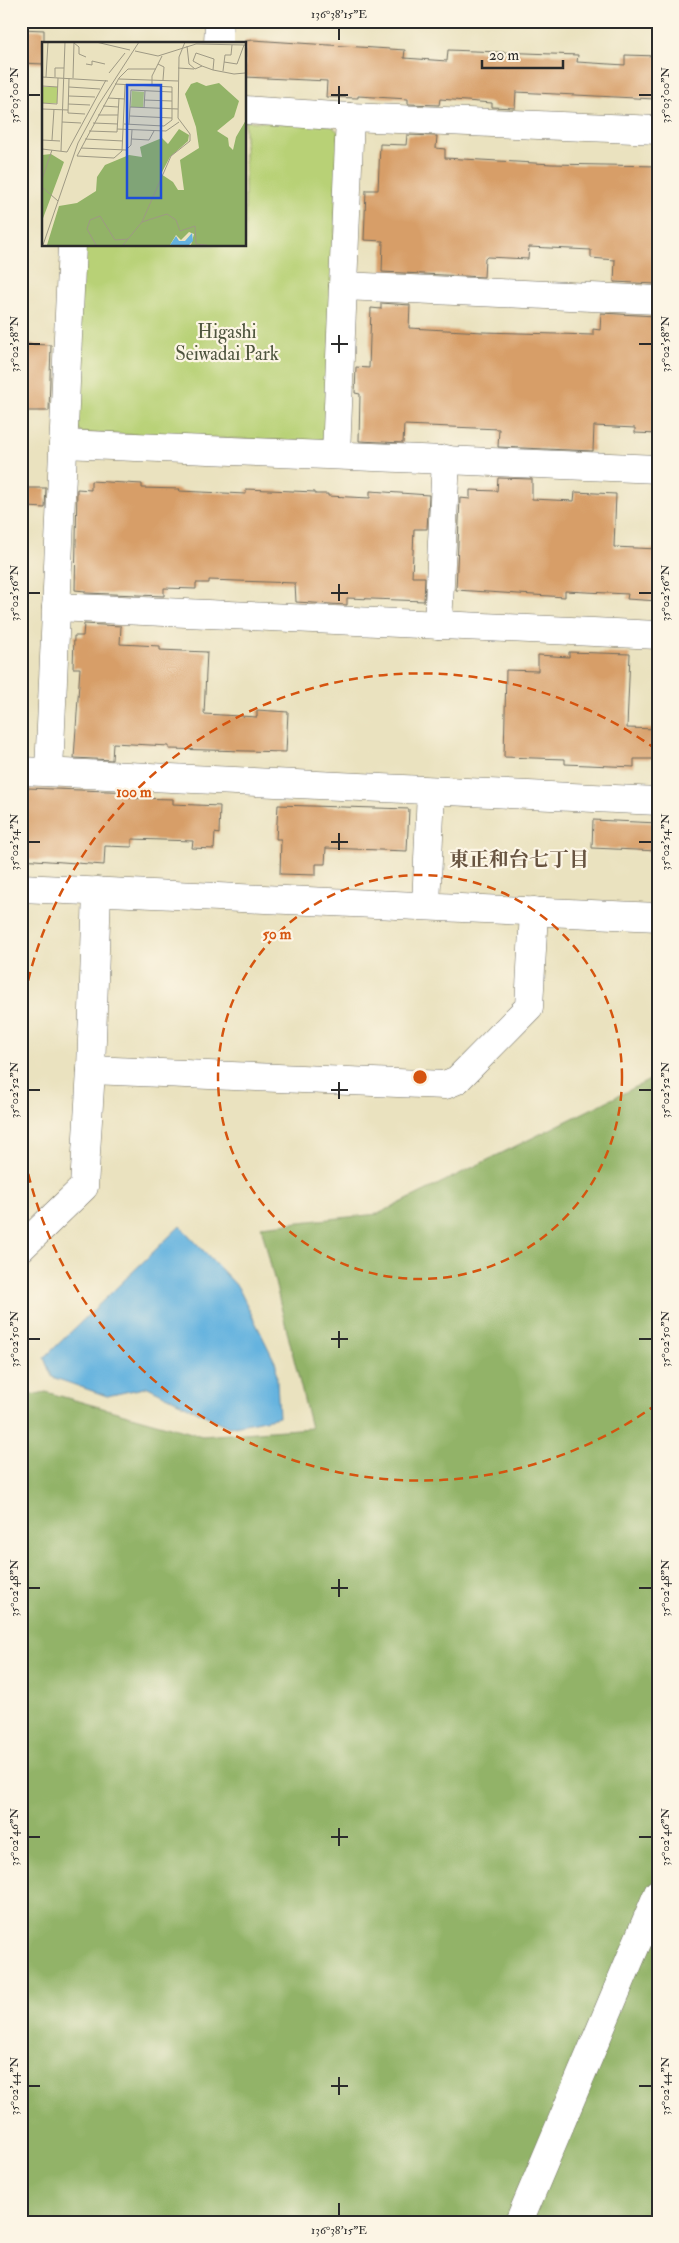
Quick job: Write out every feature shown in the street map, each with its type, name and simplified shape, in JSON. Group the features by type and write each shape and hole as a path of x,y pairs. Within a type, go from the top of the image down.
{"street":[{"path":"218,42 219,21"},
{"path":"246,110 350,117 658,130"},
{"path":"336,454 350,117"},
{"path":"49,772 72,246"},
{"path":"343,286 658,300"},
{"path":"63,444 658,469"},
{"path":"438,625 446,459"},
{"path":"56,608 658,635"},
{"path":"21,771 658,801"},
{"path":"426,905 431,791"},
{"path":"21,888 658,917"},
{"path":"21,1248 84,1187 91,1070 97,891"},
{"path":"91,1070 445,1085 457,1080 530,1008 534,911"},
{"path":"520,2222 658,1893"}],"green space":[{"name":"Higashi Seiwadai Park","path":"246,121 331,125 339,133 327,436 318,442 82,433 75,425 82,246 246,246"},
{"path":"658,1076 658,2222 21,2222 21,1397 46,1392 202,1436 311,1428 261,1226 378,1214"}],"water":[{"path":"180,1226 238,1287 276,1364 279,1417 229,1427 148,1387 107,1396 52,1377 44,1358"}],"building":[{"path":"21,29 44,30 42,64 21,63"},
{"path":"245,41 405,50 404,58 447,61 448,50 578,55 577,62 625,65 625,55 658,56 658,88 655,88 655,99 516,92 515,108 492,107 492,103 440,99 439,105 408,104 408,99 358,96 358,98 326,97 327,81 246,77"},
{"path":"407,135 437,136 436,148 445,149 445,158 552,164 658,166 656,284 614,282 615,260 591,258 591,250 529,247 528,259 487,257 485,259 484,277 382,272 383,241 364,240 366,190 378,190 380,144 406,145"},
{"path":"381,303 410,305 409,328 483,332 593,335 593,329 600,330 601,313 655,316 657,318 654,399 658,399 658,434 635,433 635,428 594,426 593,451 498,447 499,429 404,425 403,443 359,441 360,394 355,393 356,367 369,368 371,308 381,309"},
{"path":"21,344 51,345 49,411 21,411"},
{"path":"498,478 532,479 532,499 574,501 575,492 616,494 614,547 658,549 658,601 627,599 628,594 565,591 565,597 456,590 460,498 470,499 470,490 497,491"},
{"path":"91,481 142,484 142,488 246,494 246,489 315,492 315,494 328,494 328,496 370,498 370,491 429,495 427,529 414,529 412,577 425,577 424,601 347,598 347,605 296,602 295,583 209,580 209,583 196,583 196,589 164,588 164,596 85,593 85,591 75,590 77,489 91,490"},
{"path":"28,488 46,488 45,508 27,507"},
{"path":"84,624 121,626 120,644 160,646 160,650 207,652 204,714 257,717 257,710 288,712 286,752 169,749 169,746 113,743 112,760 74,758 80,668 73,668 74,636 83,636"},
{"path":"569,652 630,654 627,728 658,729 658,759 634,759 634,767 565,764 565,759 504,757 506,670 538,671 538,655 569,657"},
{"path":"27,788 134,792 134,798 173,799 173,804 220,806 219,834 215,833 214,849 192,848 193,841 132,839 132,847 105,846 104,865 21,859 21,834 26,834"},
{"path":"278,805 409,809 407,851 326,848 325,864 316,864 316,875 280,874 281,839 276,839"},
{"path":"593,820 658,823 658,851 592,848"}],"district":[{"name":"東正和台七丁目","path":"519,859"}]}
